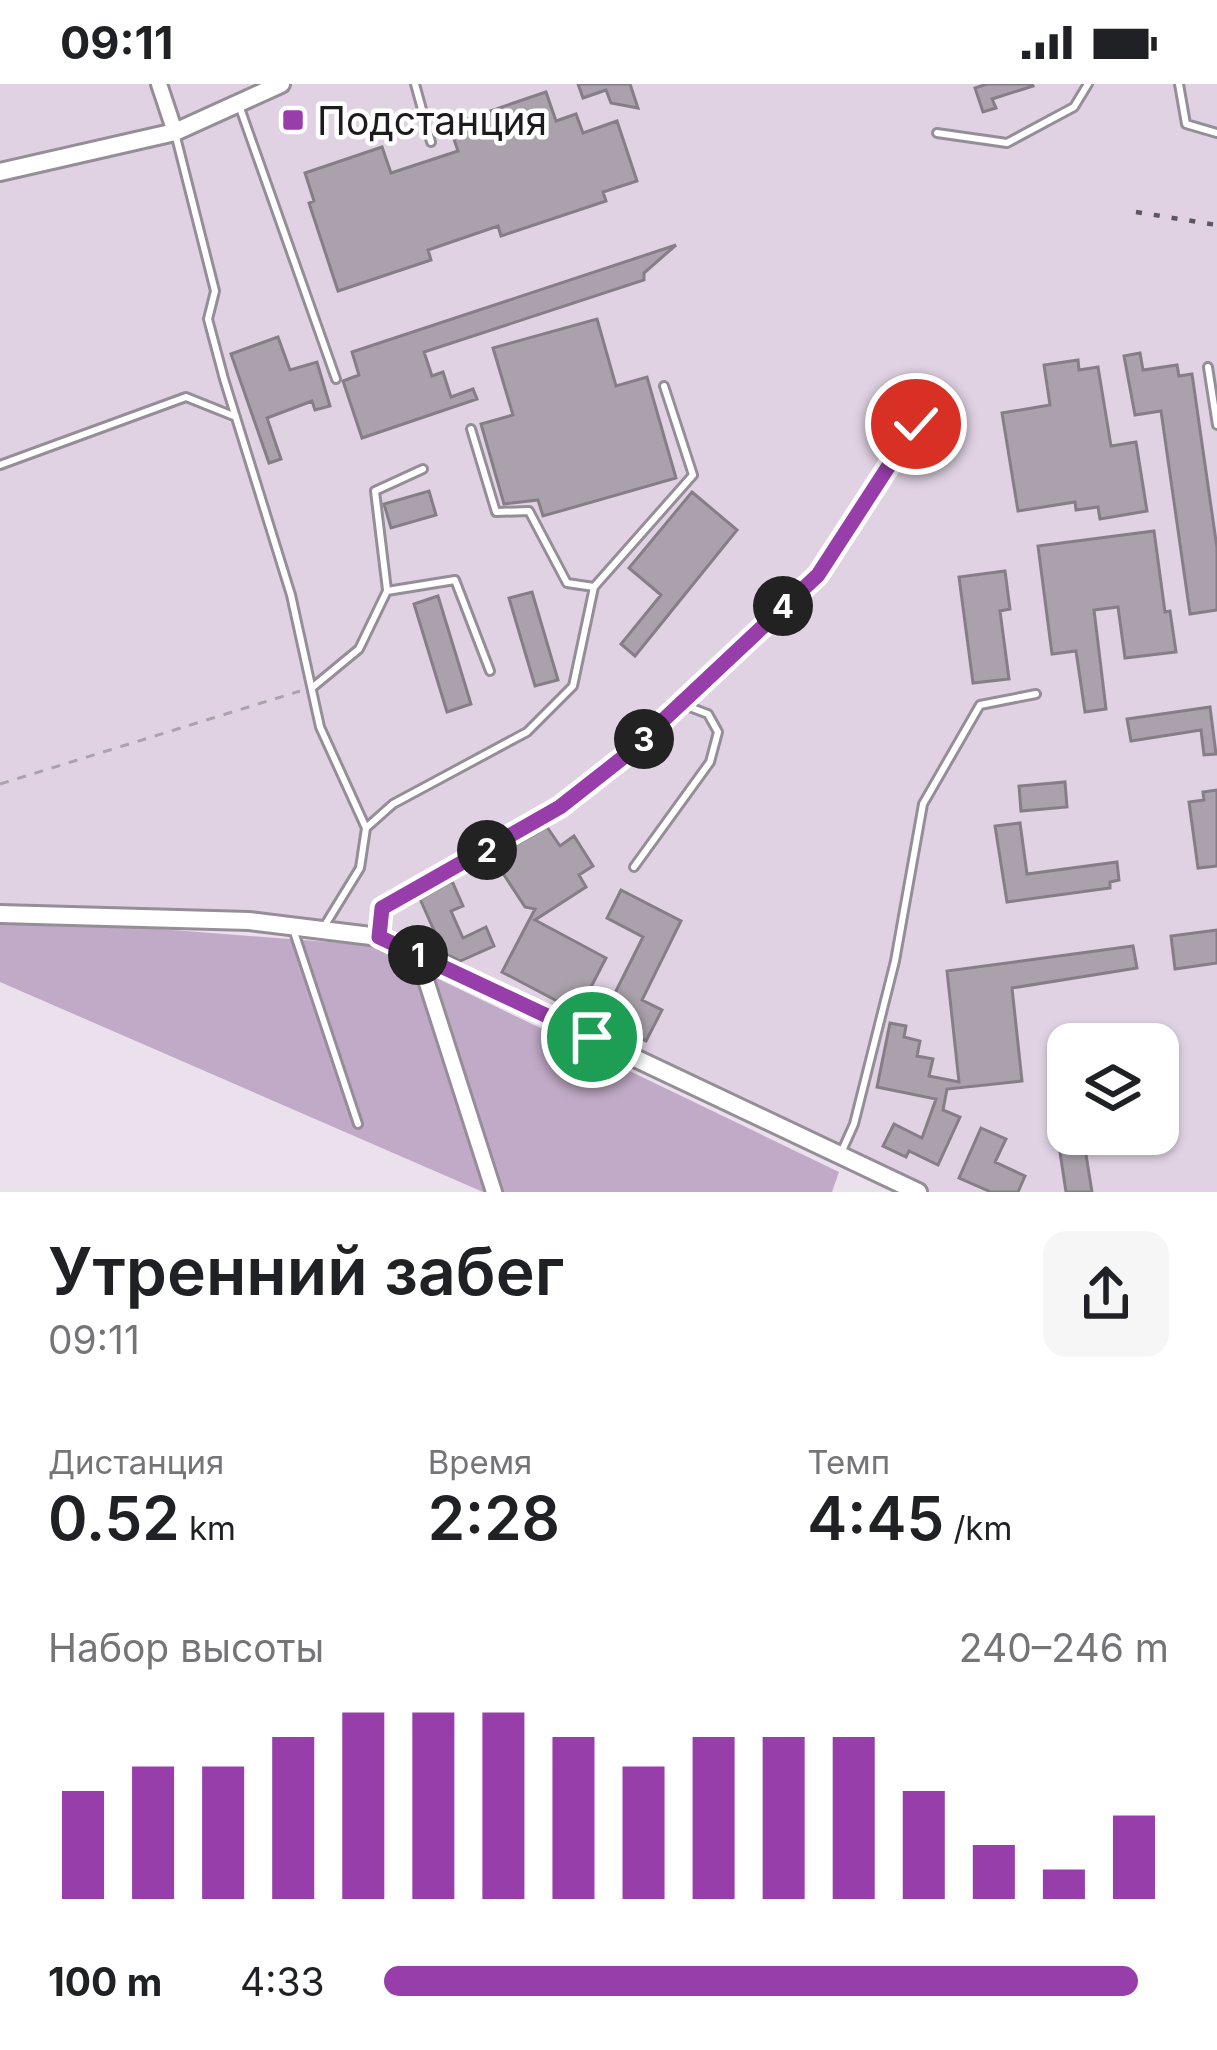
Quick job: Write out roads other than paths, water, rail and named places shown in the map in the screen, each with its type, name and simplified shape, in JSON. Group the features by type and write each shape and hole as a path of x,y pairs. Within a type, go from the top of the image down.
{"street":[{"path":"159,84 175,132"},
{"path":"0,172 175,132 281,84"},
{"path":"379,937 382,908 560,807 681,704 818,575 916,424"},
{"path":"0,914 292,925 379,937 918,1192"},
{"path":"418,955 494,1192"}],"lane":[{"path":"415,84 431,142"},
{"path":"937,133 1007,143 1074,107 1088,84"},
{"path":"1179,84 1186,124 1217,133"},
{"path":"239,105 336,379"},
{"path":"175,132 214,291 208,319 291,596 320,727 366,828 360,868 323,928"},
{"path":"1208,367 1217,425"},
{"path":"366,828 393,804 527,732 573,686 594,587 693,475 664,386"},
{"path":"0,465 186,397 236,417"},
{"path":"471,429 496,512 530,511 567,583 594,587"},
{"path":"313,687 359,649 387,591 375,491 423,470"},
{"path":"387,591 455,580 490,671"},
{"path":"839,1156 854,1124 898,947 923,804 980,705 1036,694"},
{"path":"634,867 710,762 718,733 708,714 681,704"},
{"path":"292,925 358,1124"}],"railway":[{"path":"1136,212 1217,225"}],"place":[{"name":"Подстанция","path":"293,120"}]}
